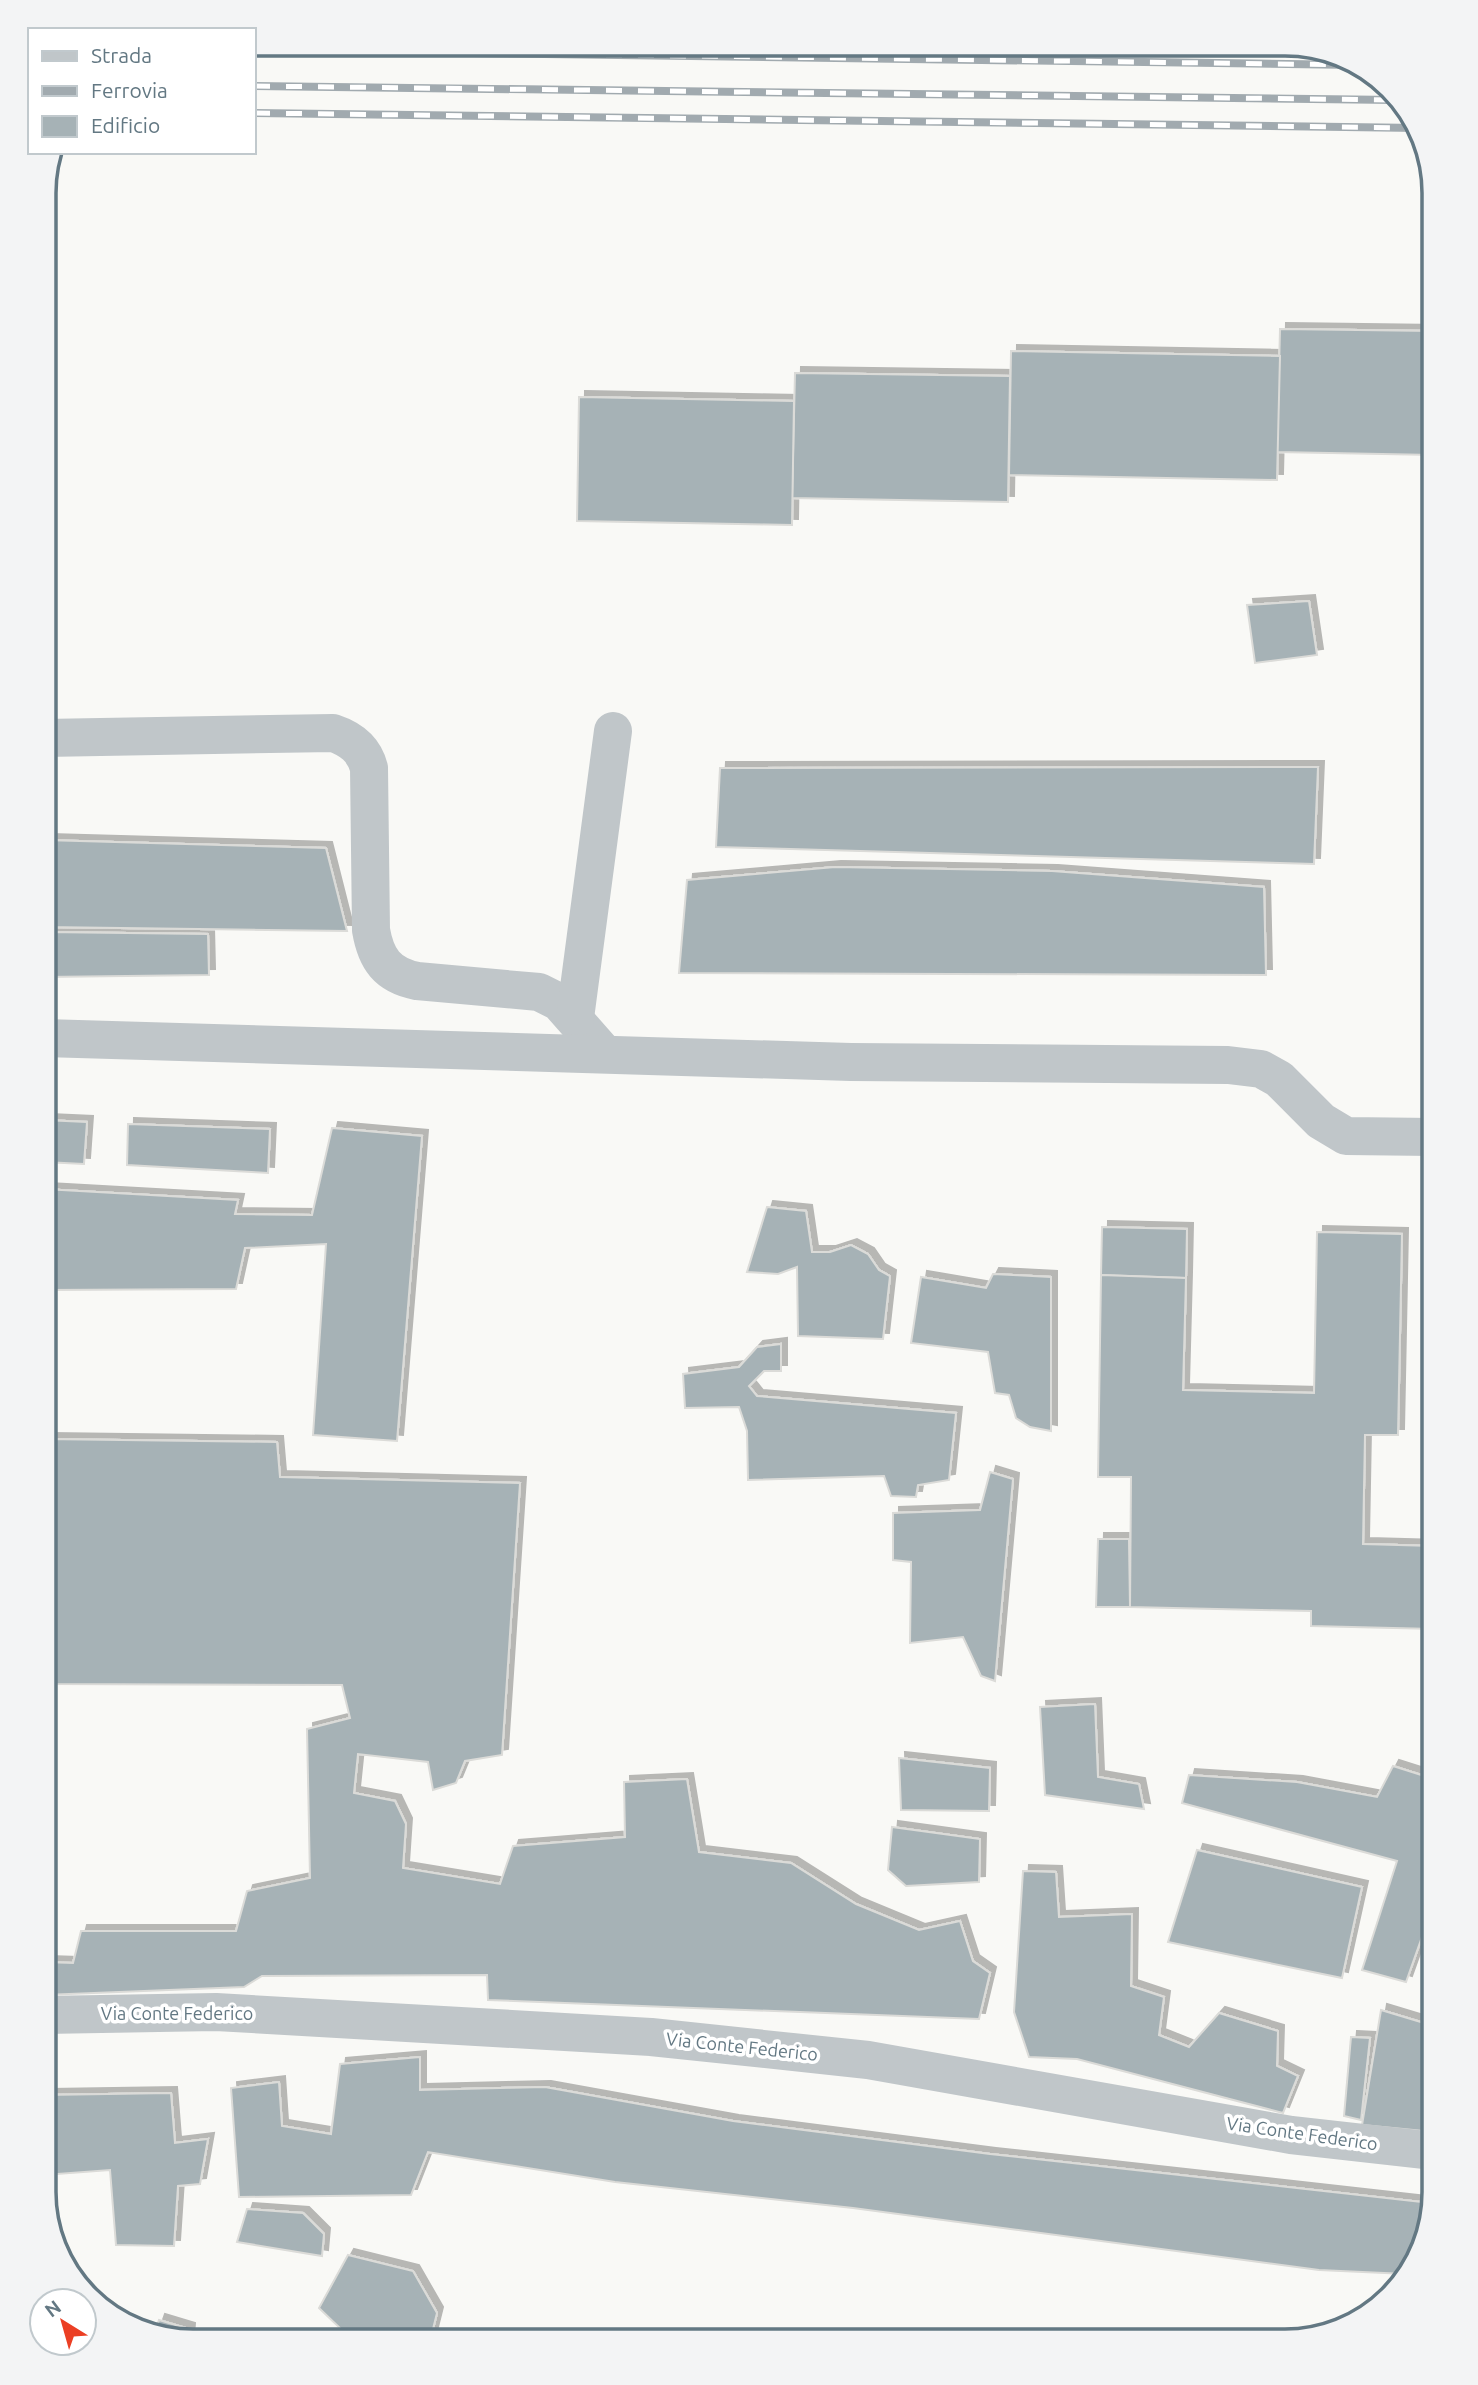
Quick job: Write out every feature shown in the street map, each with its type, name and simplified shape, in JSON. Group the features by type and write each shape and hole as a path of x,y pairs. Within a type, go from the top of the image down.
{"street":[{"path":"575,1017 613,731"},
{"path":"56,738 333,733 344,736 366,756 369,768 371,930 374,948 385,968 402,978 417,981 539,992 559,1002 575,1017 604,1053"},
{"path":"56,1038 851,1062 1246,1067 1261,1069 1279,1079 1333,1131 1362,1138 1422,1137"},
{"name":"Via Conte Federico","path":"56,2015 216,2012 474,2024 651,2037 868,2060 1291,2135 1422,2150"}],"building":[{"path":"1280,329 1422,331 1422,455 1277,452"},
{"path":"1011,351 1280,356 1277,480 1009,475"},
{"path":"795,373 1010,376 1008,502 792,498"},
{"path":"579,397 794,401 792,525 577,521"},
{"path":"1309,601 1317,655 1255,663 1247,605"},
{"path":"1318,767 1314,864 716,847 720,768"},
{"path":"56,840 326,848 347,931 56,927"},
{"path":"835,867 1052,871 1264,887 1266,975 679,973 687,880"},
{"path":"56,932 208,934 209,975 56,977"},
{"path":"56,1121 87,1122 84,1164 56,1163"},
{"path":"128,1124 270,1129 268,1173 127,1165"},
{"path":"332,1128 422,1136 397,1441 313,1435 326,1244 245,1248 236,1289 56,1290 56,1190 238,1200 235,1214 312,1215"},
{"path":"767,1207 806,1211 812,1252 830,1252 851,1245 868,1254 879,1270 890,1276 883,1339 798,1336 797,1267 778,1274 747,1272"},
{"path":"1102,1227 1187,1229 1186,1278 1101,1275"},
{"path":"1317,1232 1402,1234 1398,1435 1365,1435 1363,1544 1422,1546 1422,1629 1311,1626 1311,1611 1130,1607 1131,1477 1098,1477 1101,1275 1186,1278 1183,1390 1314,1393"},
{"path":"993,1274 1051,1277 1051,1431 1030,1427 1016,1418 1009,1395 995,1393 988,1352 911,1343 921,1277 986,1288"},
{"path":"781,1344 781,1371 764,1371 749,1386 757,1396 956,1413 949,1480 918,1485 916,1497 891,1496 884,1476 748,1480 747,1431 739,1407 685,1408 683,1374 739,1367 757,1347"},
{"path":"56,1439 277,1442 280,1477 520,1483 502,1755 465,1761 456,1783 433,1790 428,1762 358,1754 354,1793 395,1801 406,1824 403,1868 500,1884 513,1846 625,1837 624,1782 687,1779 699,1852 791,1863 856,1904 919,1930 960,1921 973,1961 990,1973 979,2019 488,2000 487,1975 262,1976 244,1987 56,1995 56,1962 73,1963 81,1931 236,1931 247,1891 310,1878 307,1729 350,1718 342,1685 56,1684"},
{"path":"990,1472 1013,1479 995,1681 981,1676 963,1637 910,1643 911,1562 893,1560 893,1513 980,1510"},
{"path":"1098,1539 1129,1539 1130,1607 1096,1607"},
{"path":"1095,1704 1098,1777 1139,1784 1144,1809 1045,1795 1040,1707"},
{"path":"899,1758 990,1768 989,1811 901,1810"},
{"path":"1393,1766 1422,1775 1422,1937 1406,1982 1362,1970 1397,1861 1182,1803 1189,1775 1297,1782 1377,1797"},
{"path":"892,1827 980,1839 979,1882 906,1886 888,1870"},
{"path":"1197,1850 1362,1887 1342,1978 1168,1942"},
{"path":"1023,1871 1056,1872 1059,1917 1132,1914 1131,1986 1164,1997 1159,2035 1189,2047 1219,2013 1278,2031 1277,2066 1298,2076 1283,2113 1077,2059 1029,2057 1014,2012"},
{"path":"1381,2010 1422,2022 1422,2131 1362,2125"},
{"path":"1351,2037 1370,2038 1361,2120 1344,2116"},
{"path":"420,2057 420,2090 545,2087 733,2121 990,2154 1421,2202 1421,2210 1412,2245 1396,2274 1319,2270 853,2208 615,2182 428,2152 411,2195 239,2197 231,2088 279,2082 282,2126 331,2134 340,2064"},
{"path":"171,2093 175,2143 208,2139 200,2184 178,2186 174,2246 116,2245 110,2170 56,2174 56,2095"},
{"path":"247,2209 303,2213 324,2234 322,2256 237,2242"},
{"path":"348,2255 413,2271 437,2313 433,2329 341,2329 319,2308"},
{"path":"159,2320 189,2329 184,2329 158,2324"}],"railway":[{"path":"695,56 1333,65"},
{"path":"256,86 1385,100"},
{"path":"256,113 1405,128"}]}
